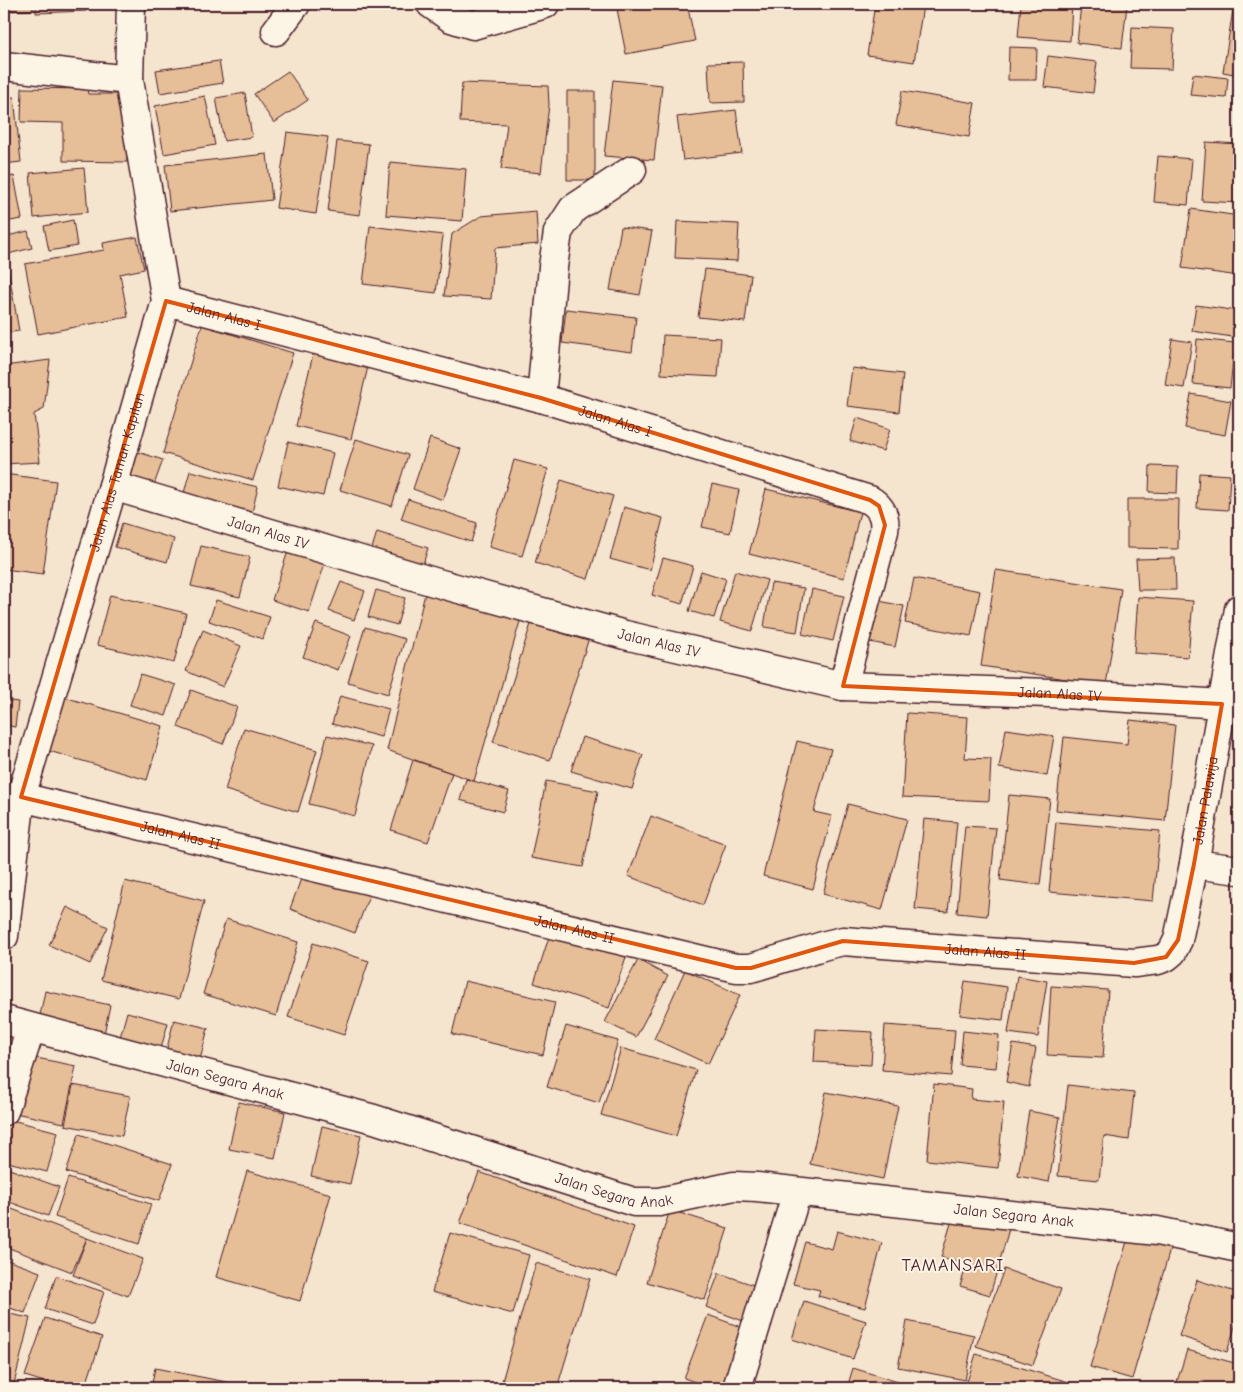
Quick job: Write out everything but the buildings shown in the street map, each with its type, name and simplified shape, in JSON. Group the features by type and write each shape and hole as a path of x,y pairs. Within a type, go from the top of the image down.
{"street":[{"name":"Jalan Alas Taman Kapitan","path":"4,936 21,797 166,301 129,80 131,4"},
{"path":"276,31 296,4"},
{"path":"432,4 451,18 473,25 545,4"},
{"path":"4,66 129,80"},
{"path":"541,398 553,266 558,232 573,209 632,170"},
{"name":"Jalan Alas I","path":"166,301 541,398 870,500 879,506 885,525 843,686"},
{"name":"Jalan Alas IV","path":"113,486 434,582 625,635 843,686 1049,693 1222,704"},
{"name":"Jalan Palawija","path":"1134,963 1166,957 1172,952 1178,940 1194,864 1239,609"},
{"name":"Jalan Alas II","path":"21,797 736,968 751,968 843,941 1134,963"},
{"path":"1194,864 1239,870"},
{"name":"Jalan Segara Anak","path":"4,1020 374,1119 634,1202 659,1202 734,1186 1158,1231 1239,1248"},
{"path":"4,1111 31,1028"},
{"path":"738,1388 797,1192"}],"highlighted area":[{"path":"166,301 541,398 870,500 879,506 885,525 843,686 1222,704 1194,864 1178,940 1166,957 1134,963 843,941 751,968 736,968 21,797"}],"district":[{"name":"TAMANSARI","path":"953,1265"}]}
